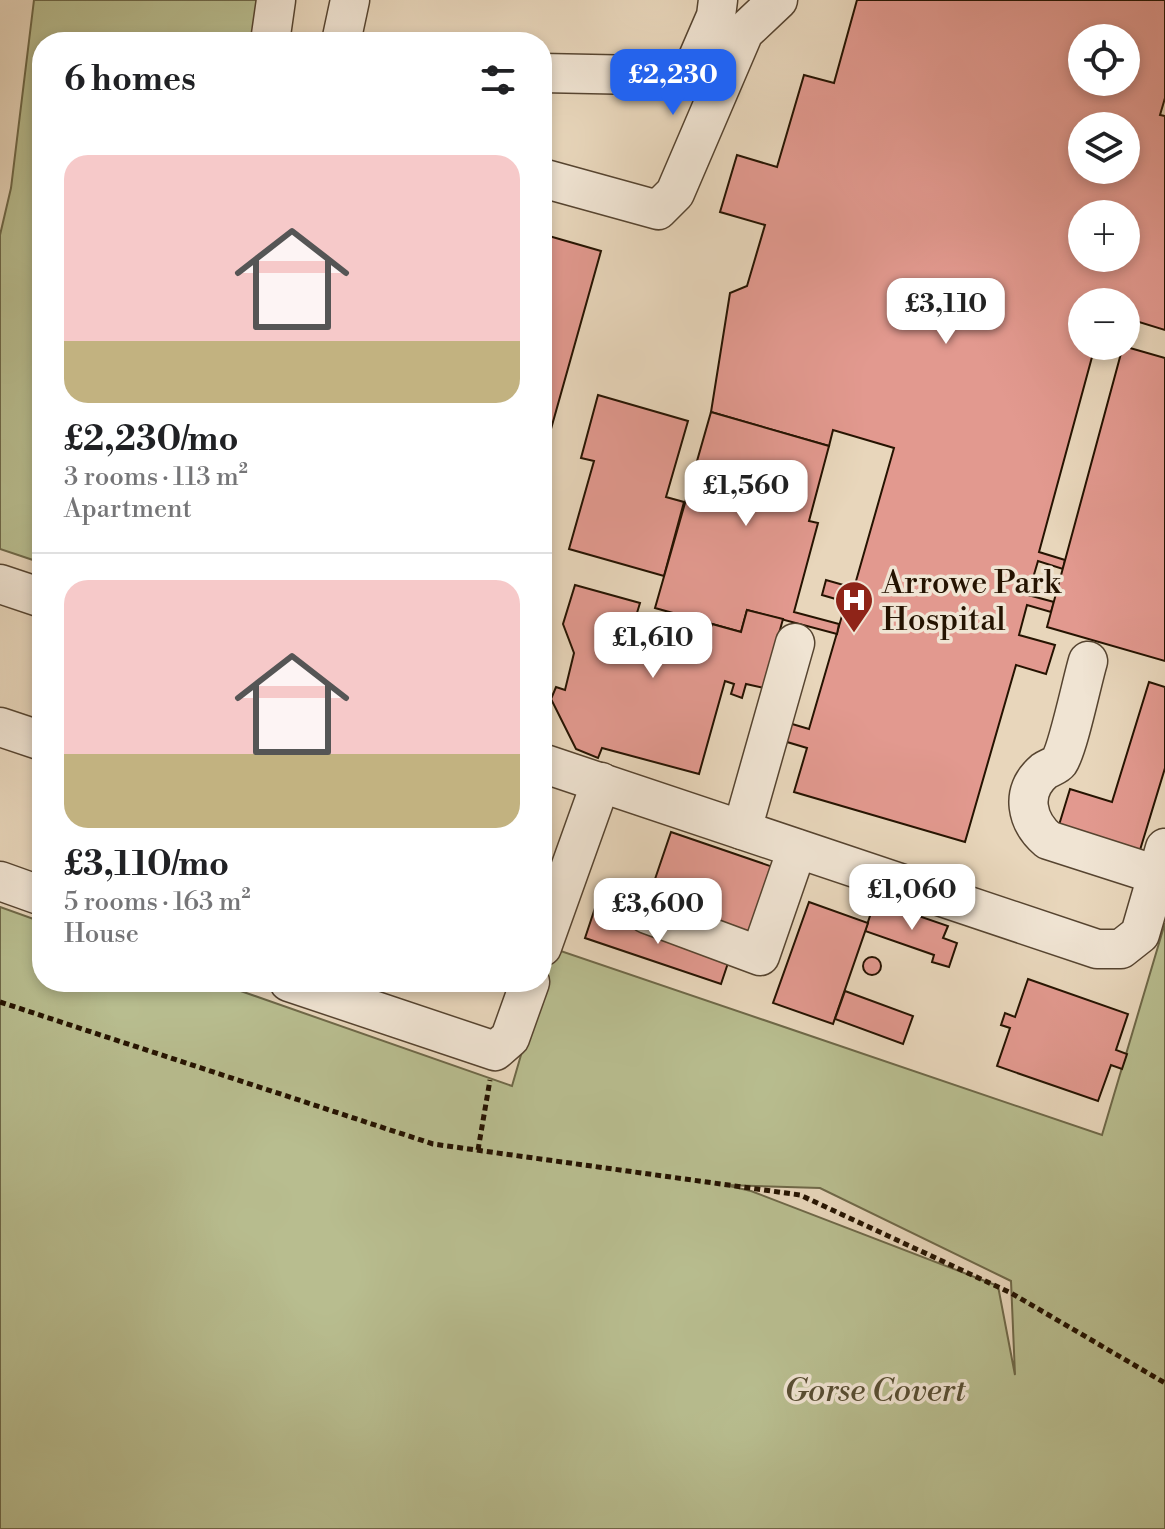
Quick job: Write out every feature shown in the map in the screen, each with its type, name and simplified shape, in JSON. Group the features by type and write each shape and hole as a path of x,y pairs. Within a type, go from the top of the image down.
{"street":[{"path":"552,73 690,76 716,16 718,0"},
{"path":"552,181 658,210 675,193 744,32 778,0"},
{"path":"343,32 350,1"},
{"path":"0,584 32,595"},
{"path":"742,830 795,643"},
{"path":"552,766 1097,949 1121,949 1140,934 1161,862 1048,840 1034,828 1028,813 1029,795 1037,778 1058,764 1088,661"},
{"path":"0,727 32,738"},
{"path":"552,919 601,782"},
{"path":"647,914 760,956 797,849"},
{"path":"0,881 32,892"},
{"path":"319,992 495,1051 510,1038 526,992"}],"path":[{"path":"0,1002 433,1144 800,1195 1011,1293 1165,1383"},
{"path":"478,1150 495,1051"}],"green space":[{"path":"34,0 260,0 253,32 32,32 32,560 0,549 0,235 11,188"},
{"name":"Gorse Covert","path":"0,907 32,918 32,992 244,992 512,1086 539,992 552,992 552,948 1102,1135 1165,923 1165,1529 0,1529","holes":["725,1185 820,1188 1011,1281 1015,1375 998,1286 751,1191"]}],"building":[{"path":"857,0 1165,0 1165,98 1160,115 1165,116 1165,330 1140,322 1140,288 1068,288 1068,360 1091,360 1039,552 1065,560 1063,569 1038,561 1028,595 1054,602 1051,612 1027,605 1019,635 1055,645 1046,674 1016,665 965,842 794,792 807,748 777,739 782,721 809,729 846,602 822,595 826,580 854,588 894,448 833,430 829,446 711,412 730,293 747,286 765,225 720,212 737,155 777,167 804,75 834,83"},
{"path":"552,237 601,251 552,425"},
{"path":"1140,351 1165,358 1165,661 1047,627 1119,360 1140,360"},
{"path":"598,395 688,421 666,497 684,502 664,576 569,549 594,461 581,458"},
{"path":"711,412 829,446 809,521 818,523 794,612 839,624 837,634 747,610 741,632 655,608"},
{"path":"575,585 640,603 633,626 705,647 712,624 741,632 747,610 783,619 764,688 746,684 742,698 731,694 734,684 725,681 699,774 602,748 598,758 576,749 552,701 556,687 565,690 574,653 563,624"},
{"path":"1149,682 1165,687 1165,768 1140,850 1059,825 1070,789 1112,802"},
{"path":"671,832 776,868 753,936 670,907 676,889 654,882"},
{"path":"875,901 948,926 943,938 957,943 949,967 932,962 934,955 865,931"},
{"path":"809,902 868,923 833,1024 773,1003"},
{"path":"595,908 731,954 721,984 585,938"},
{"path":"868,957 876,957 881,966 879,973 868,975 863,970 863,962"},
{"path":"1028,979 1128,1014 1116,1050 1127,1054 1122,1069 1111,1065 1098,1101 997,1066 1010,1028 1001,1025 1005,1013 1015,1017"},
{"path":"845,991 913,1016 903,1044 835,1019"}],"place":[{"name":"Arrowe Park Hospital","path":"854,634"}]}
